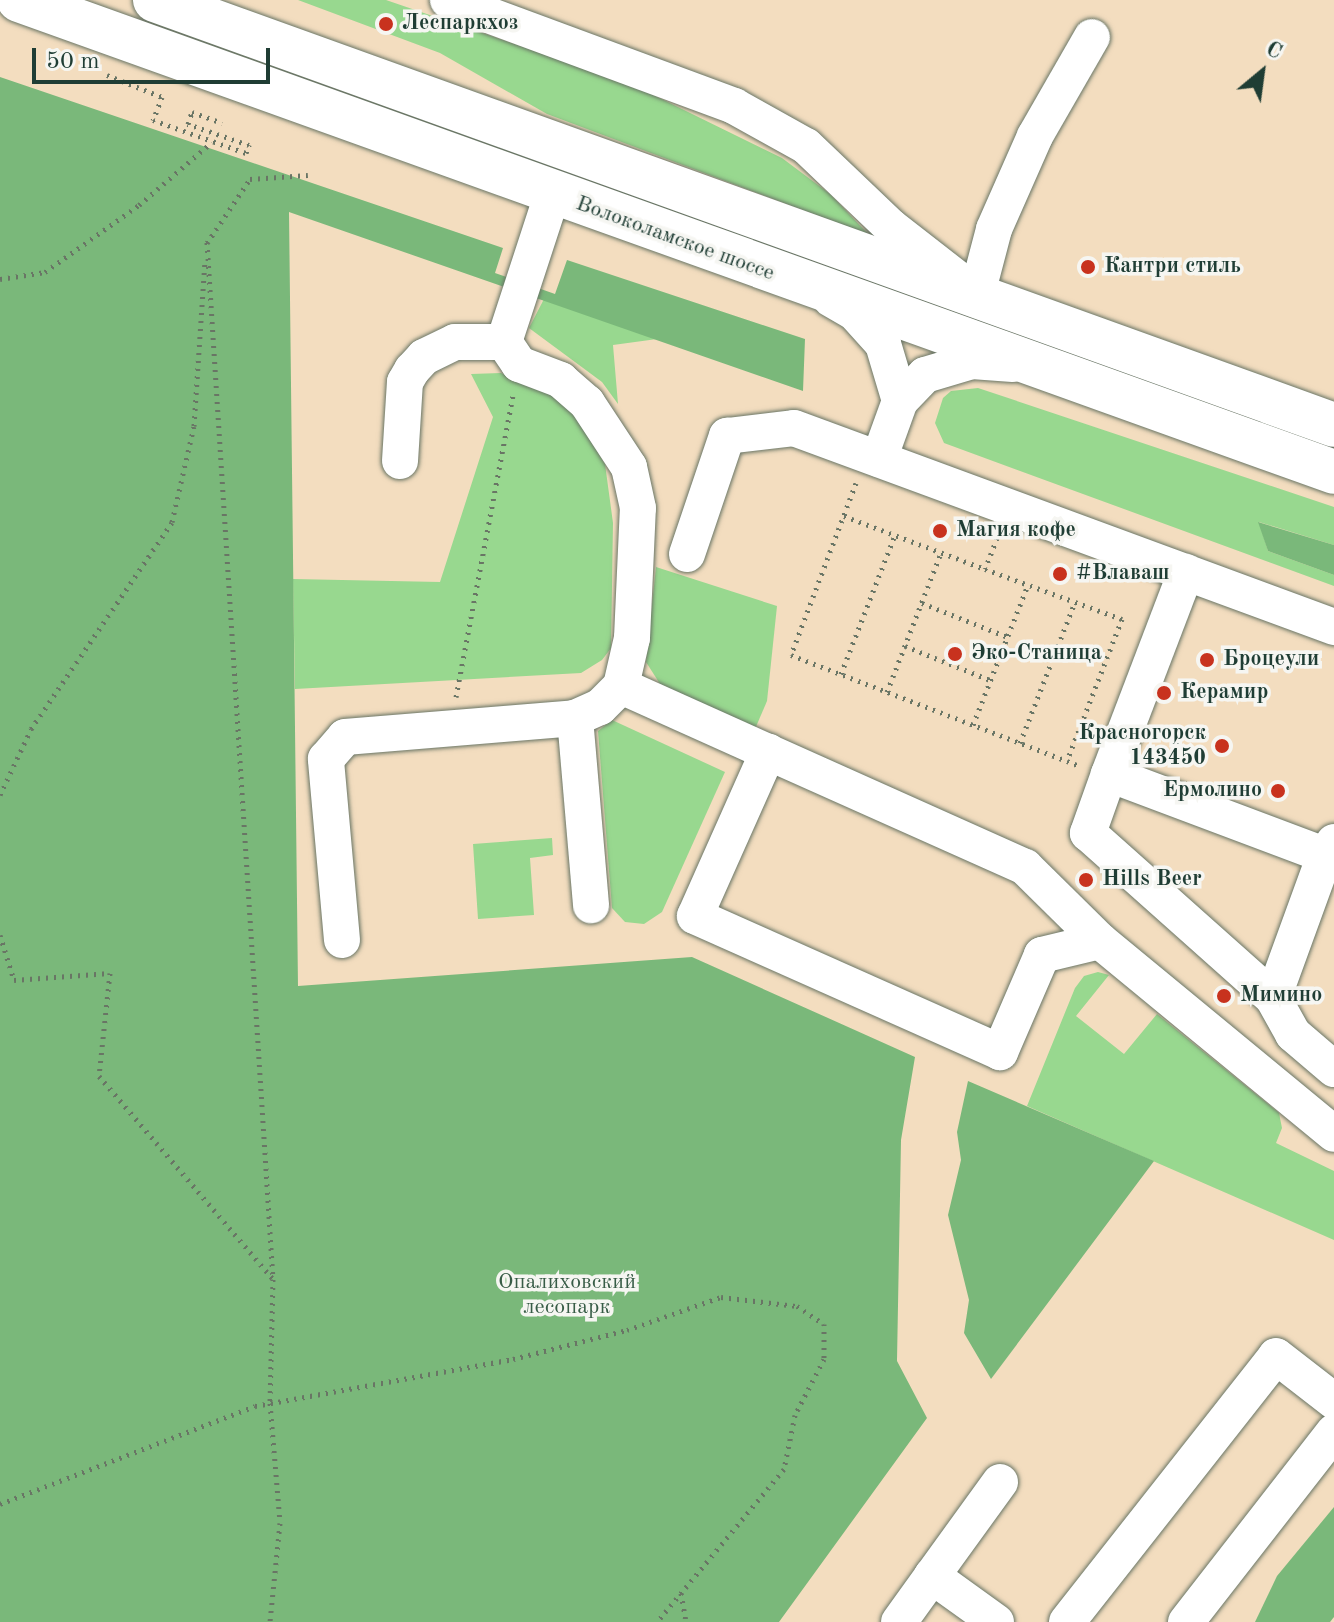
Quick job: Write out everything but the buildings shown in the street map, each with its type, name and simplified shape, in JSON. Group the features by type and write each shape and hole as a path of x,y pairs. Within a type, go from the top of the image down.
{"main road":[{"name":"Волоколамское шоссе","path":"19,0 816,290 1334,472"},
{"path":"155,0 1334,425"}],"street":[{"path":"448,0 663,75 734,106 806,146 891,227 977,294 994,229 1029,149 1092,37"},
{"path":"512,353 517,290 552,195"},
{"path":"816,290 855,313 883,344 900,401"},
{"path":"342,940 326,759 345,737 575,718 600,707 621,686 632,638 638,508 629,467 587,403 561,380 512,353 455,342 424,357 405,382 400,461"},
{"path":"873,456 900,401 925,375 946,365 1035,366"},
{"path":"687,554 727,436 794,428 1334,627"},
{"path":"1186,572 1088,833 1273,998 1293,1034 1334,1069"},
{"path":"621,686 1025,867 1100,941 1334,1134"},
{"path":"575,718 591,905"},
{"path":"768,752 695,916 1000,1052 1042,955 1100,941"},
{"path":"1108,775 1330,849 1273,998"},
{"path":"1067,1622 1276,1356 1334,1401"},
{"path":"1186,1622 1334,1432"},
{"path":"899,1622 1000,1482"},
{"path":"932,1576 996,1622"}],"path":[{"path":"94,70 162,97 153,120 246,153 249,145 188,124 192,112 222,123"},
{"path":"0,279 45,272 139,205 213,141"},
{"path":"0,795 31,729 172,522 194,426 207,242 250,179 308,175"},
{"path":"207,242 273,1279 270,1403 280,1523 270,1622"},
{"path":"450,728 512,353"},
{"path":"873,456 844,516 791,655 1108,775"},
{"path":"985,569 1009,506"},
{"path":"844,516 1122,619 1067,761"},
{"path":"841,674 895,535"},
{"path":"887,692 941,553"},
{"path":"973,725 1028,585"},
{"path":"1020,743 1075,602"},
{"path":"922,603 1008,637"},
{"path":"905,646 990,680"},
{"path":"0,935 14,980 110,973 99,1076 273,1279"},
{"path":"0,1504 270,1403 513,1359 627,1330 721,1297 797,1306 824,1324 824,1359 795,1415 784,1469 657,1622"},
{"path":"681,1593 686,1622"}],"green space":[{"path":"298,0 386,0 631,84 782,158 830,194 869,235 547,114 440,53"},
{"name":"Опалиховский лесопарк","path":"0,77 503,248 495,273 555,294 567,260 805,339 803,391 289,212 298,986 692,957 915,1057 901,1140 897,1361 927,1418 779,1622 0,1622"},
{"path":"544,299 657,339 613,345 618,404 602,382 529,328"},
{"path":"501,373 553,396 573,413 605,464 613,523 611,648 602,660 581,673 295,689 293,579 440,582 493,417 471,374"},
{"path":"978,388 1334,507 1334,545 1259,522 1268,551 1334,575 1334,586 944,443 935,423 943,398 951,391"},
{"path":"1258,522 1334,545 1334,575 1268,551"},
{"path":"656,567 777,606 767,701 755,729 660,684 646,662"},
{"path":"612,720 725,772 662,912 644,924 625,922 612,908 598,731"},
{"path":"552,838 553,855 530,858 534,915 478,919 473,844"},
{"path":"1098,972 1109,975 1076,1016 1124,1054 1157,1014 1279,1113 1282,1128 1276,1143 1334,1171 1334,1240 1027,1106 1075,988 1084,976"},
{"path":"968,1081 1154,1161 991,1379 964,1333 969,1300 948,1215 961,1160 957,1132"},
{"path":"1334,1507 1334,1617 1330,1622 1255,1622 1277,1576"}],"place":[{"name":"Леспаркхоз","path":"386,24"},
{"name":"Кантри стиль","path":"1088,267"},
{"name":"Магия кофе","path":"940,531"},
{"name":"#Влаваш","path":"1060,574"},
{"name":"Эко-Станица","path":"955,654"},
{"name":"Броцеули","path":"1207,660"},
{"name":"Керамир","path":"1164,693"},
{"name":"Красногорск 143450","path":"1222,746"},
{"name":"Ермолино","path":"1278,791"},
{"name":"Hills Beer","path":"1086,880"},
{"name":"Мимино","path":"1224,996"}]}
